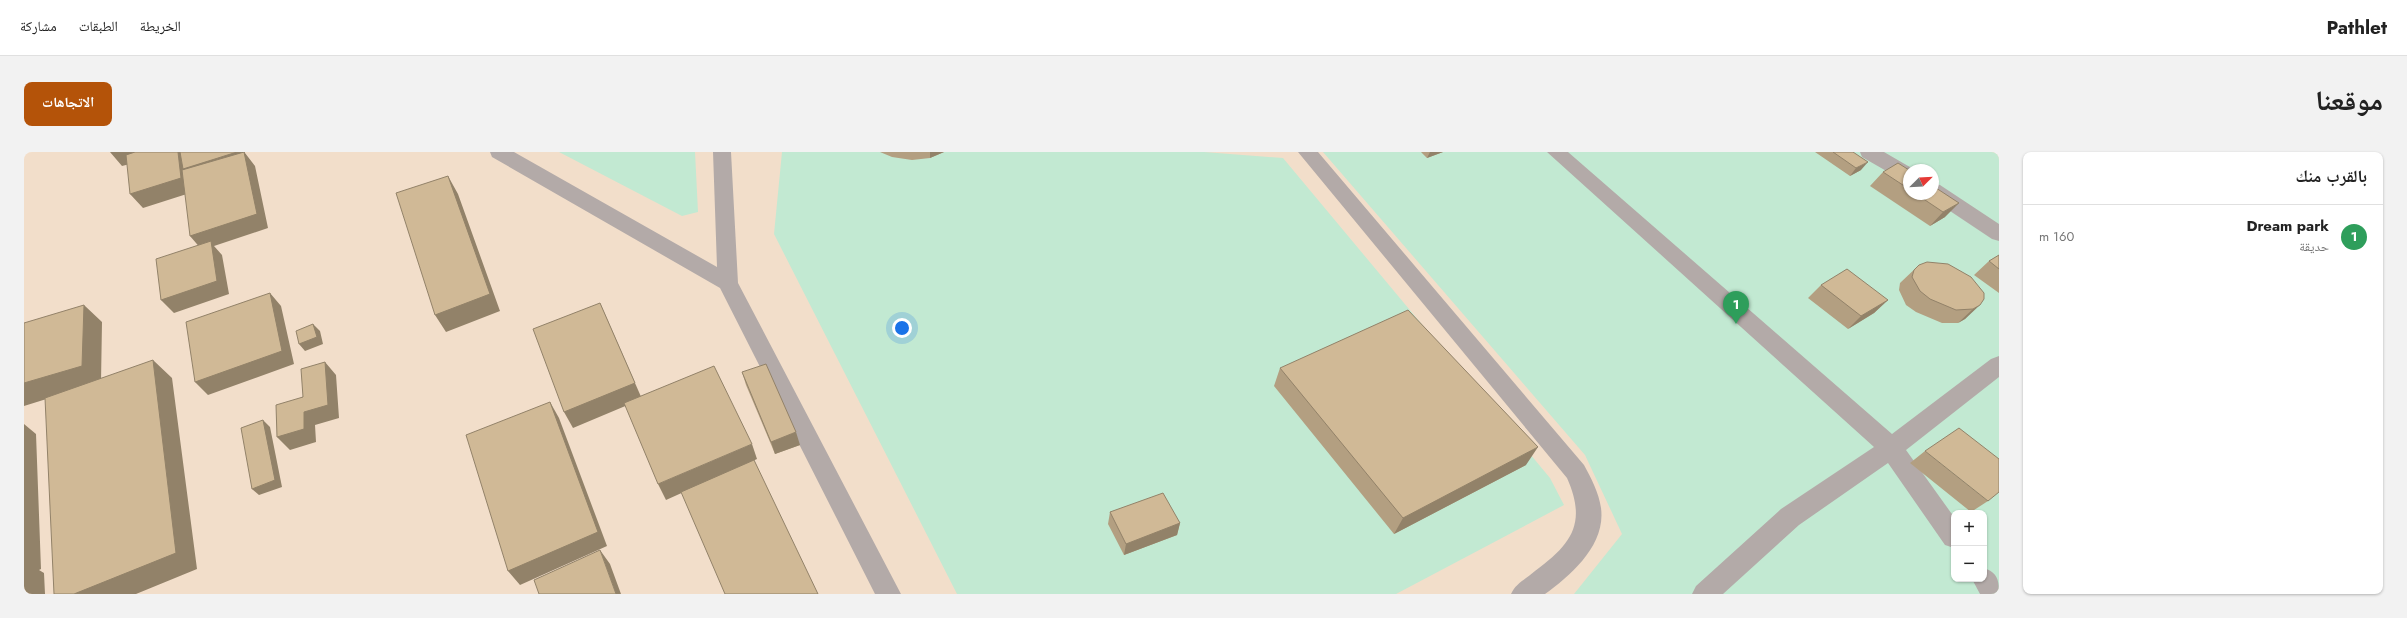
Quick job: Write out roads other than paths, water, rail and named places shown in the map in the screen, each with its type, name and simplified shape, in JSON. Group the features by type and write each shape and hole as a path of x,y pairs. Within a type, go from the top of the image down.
{"lane":[{"path":"499,152 728,282"},
{"path":"722,152 728,282 888,594"},
{"path":"1307,152 1576,472 1586,494 1590,518 1585,538 1563,563 1524,594"},
{"path":"1556,152 1891,448 1951,533"},
{"path":"1869,152 1903,172"},
{"path":"1939,194 1999,234"},
{"path":"1705,594 1790,517 1891,448 1999,365"},
{"path":"1986,582 1994,594"}],"place":[{"name":"Dream park","path":"1736,324"}]}
